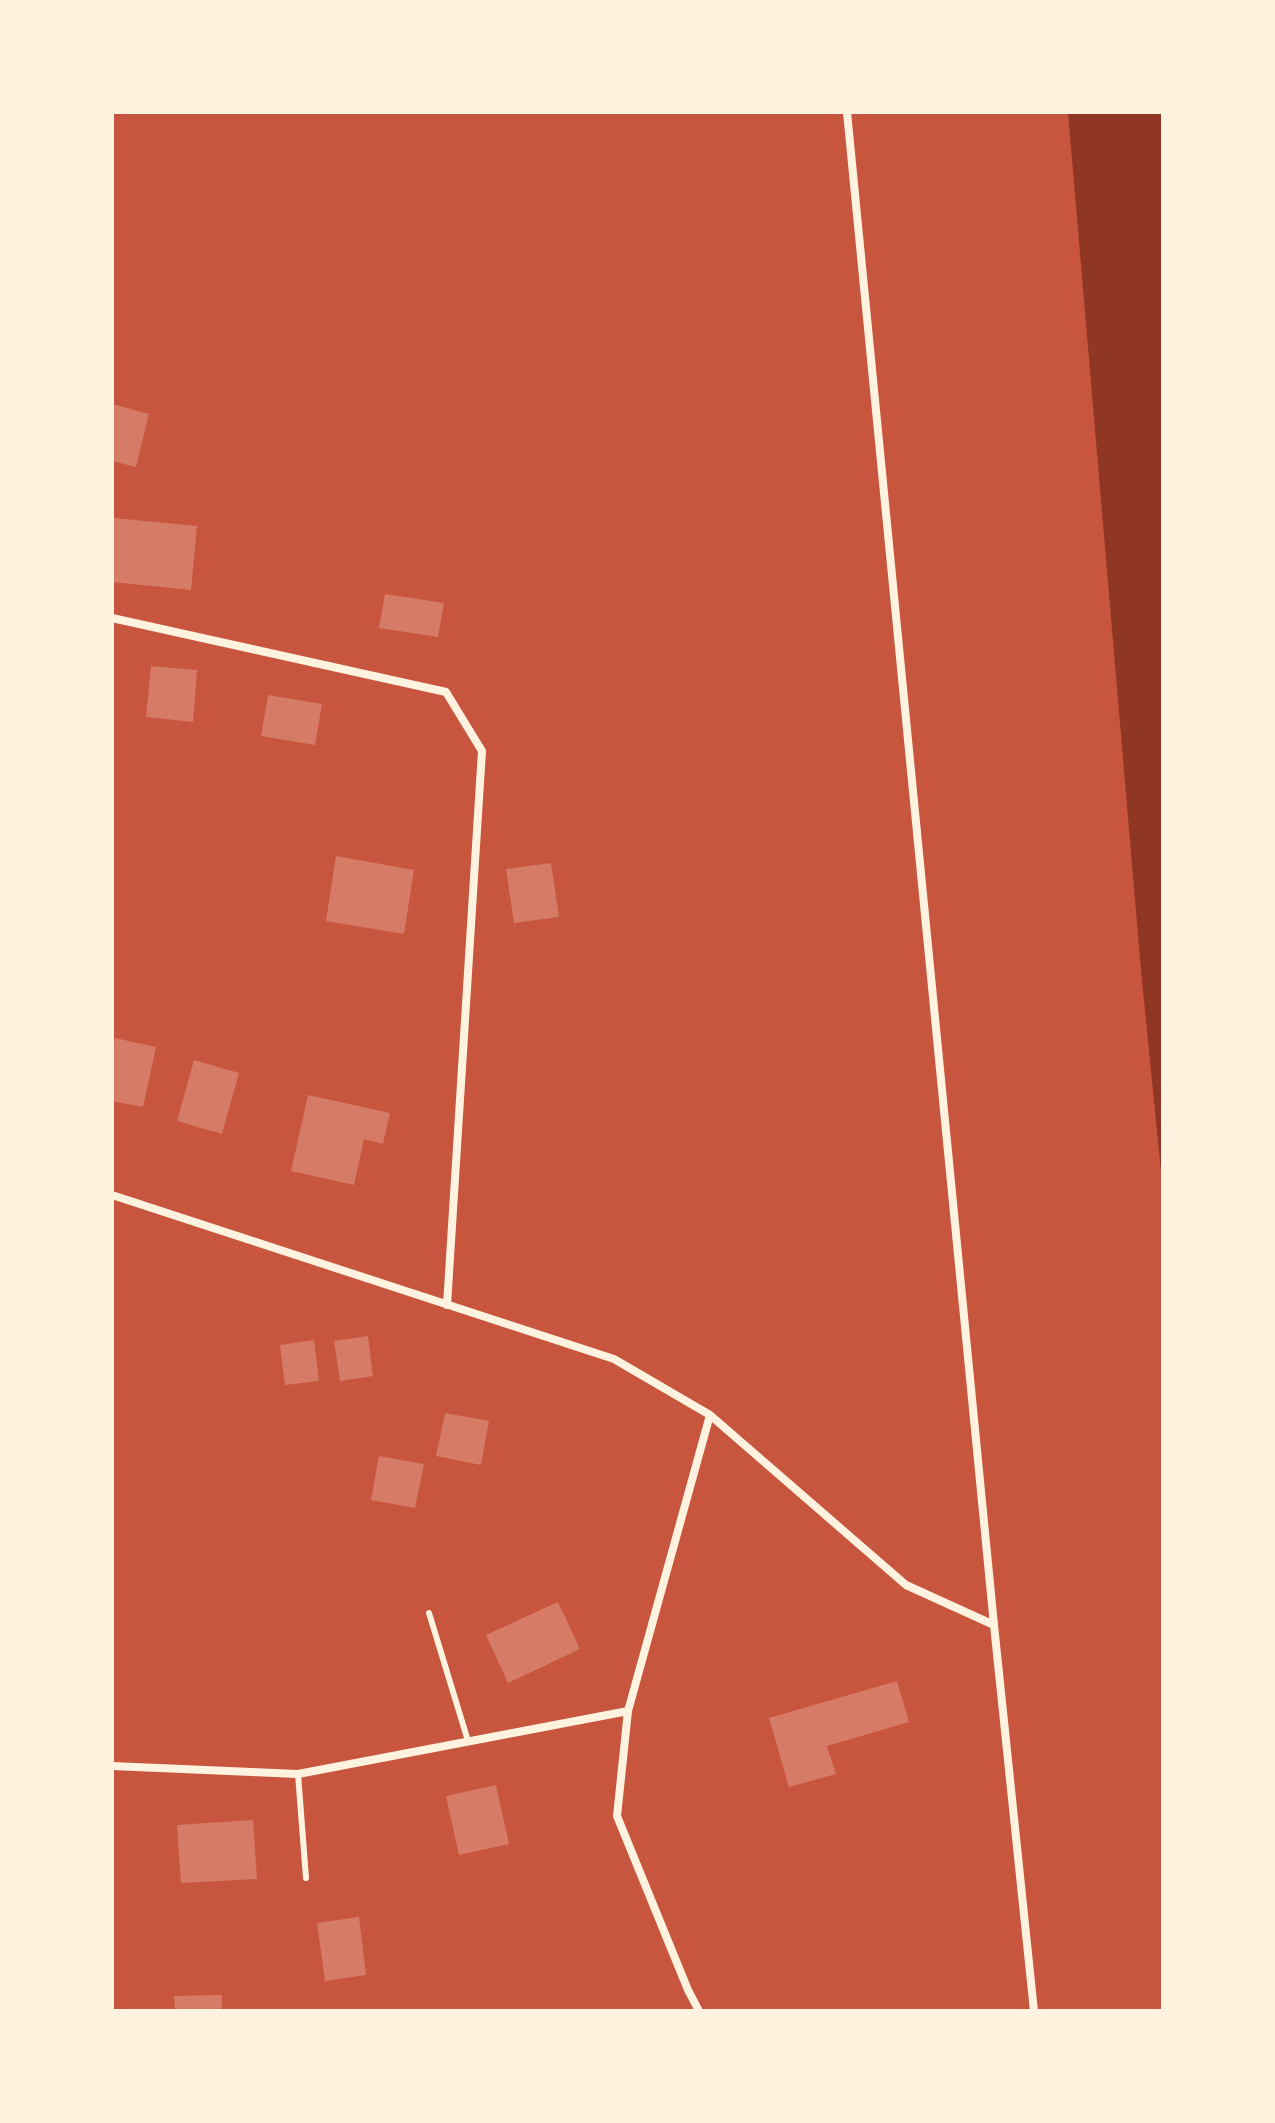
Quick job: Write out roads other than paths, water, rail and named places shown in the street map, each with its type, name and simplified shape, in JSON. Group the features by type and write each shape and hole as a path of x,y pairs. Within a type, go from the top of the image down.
{"street":[{"path":"847,112 1034,2011"},
{"path":"112,618 446,692 482,751 447,1305"},
{"path":"112,1195 614,1359 710,1415 906,1585 994,1625"},
{"path":"699,2011 617,1816 628,1711 710,1415"},
{"path":"112,1766 298,1774 628,1711"}],"lane":[{"path":"429,1613 468,1741"},
{"path":"298,1774 306,1878"}]}
